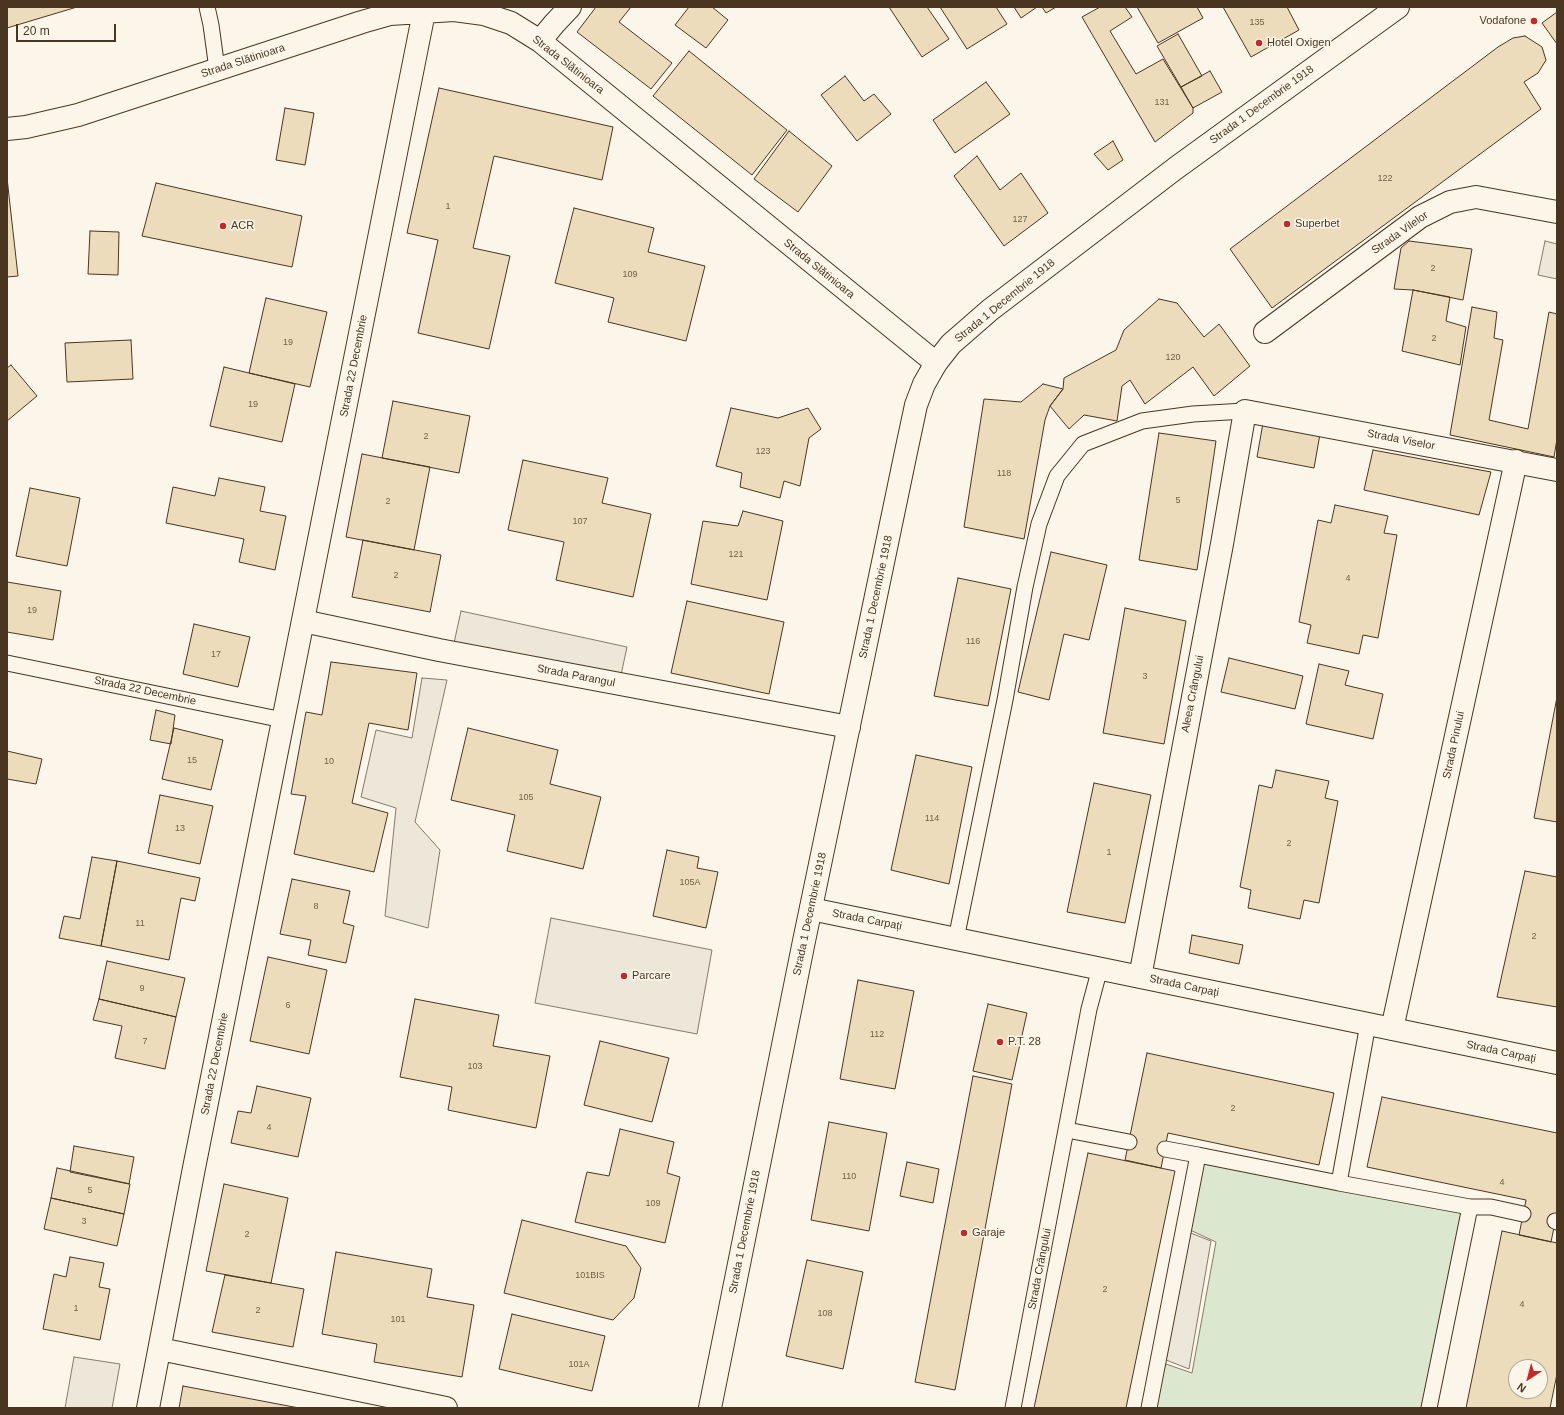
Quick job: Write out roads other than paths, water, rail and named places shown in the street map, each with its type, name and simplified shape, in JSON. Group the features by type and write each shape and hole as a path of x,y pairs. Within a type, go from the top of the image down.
{"street":[{"path":"540,41 570,7"},
{"name":"Strada 1 Decembrie 1918","path":"710,1408 811,909 916,405 924,384 936,363 951,344 990,310 1176,168 1398,7"},
{"name":"Strada Slătinioara","path":"7,129 26,127 78,115 390,14 454,10 484,14 511,23 540,41 936,363"},
{"name":"Strada 22 Decembrie","path":"148,1408 194,1168 424,12"},
{"name":"Strada Vilelor","path":"1265,332 1420,217 1450,202 1476,197 1557,212"},
{"name":"Strada Viselor","path":"1245,411 1516,461 1557,470"},
{"name":"Aleea Crângului","path":"1140,977 1222,544 1245,411"},
{"name":"Strada Pinului","path":"1392,1029 1516,461"},
{"name":"Strada Parangul","path":"303,621 447,652 849,727"},
{"name":"Strada Carpați","path":"811,909 1557,1063"},
{"path":"160,1349 421,1406 446,1408"}],"lane":[{"path":"207,7 217,69"},
{"path":"956,938 999,731 1025,587 1039,524 1057,476 1083,444 1142,421 1193,414 1245,411"},
{"name":"Strada 22 Decembrie","path":"7,663 283,720"},
{"name":"Strada Crângului","path":"1013,1408 1089,1009 1100,968"},
{"path":"1338,1183 1368,1024"},
{"path":"1067,1130 1129,1142"},
{"path":"1165,1149 1470,1207 1491,1207 1523,1214"},
{"path":"1149,1408 1198,1155"},
{"path":"1429,1408 1470,1207"}],"place":[{"name":"Vodafone","path":"1534,21"},
{"name":"Hotel Oxigen","path":"1259,43"},
{"name":"Superbet","path":"1287,224"},
{"name":"ACR","path":"223,226"},
{"name":"Parcare","path":"624,976"},
{"name":"P.T. 28","path":"1000,1042"},
{"name":"Garaje","path":"964,1233"}]}
